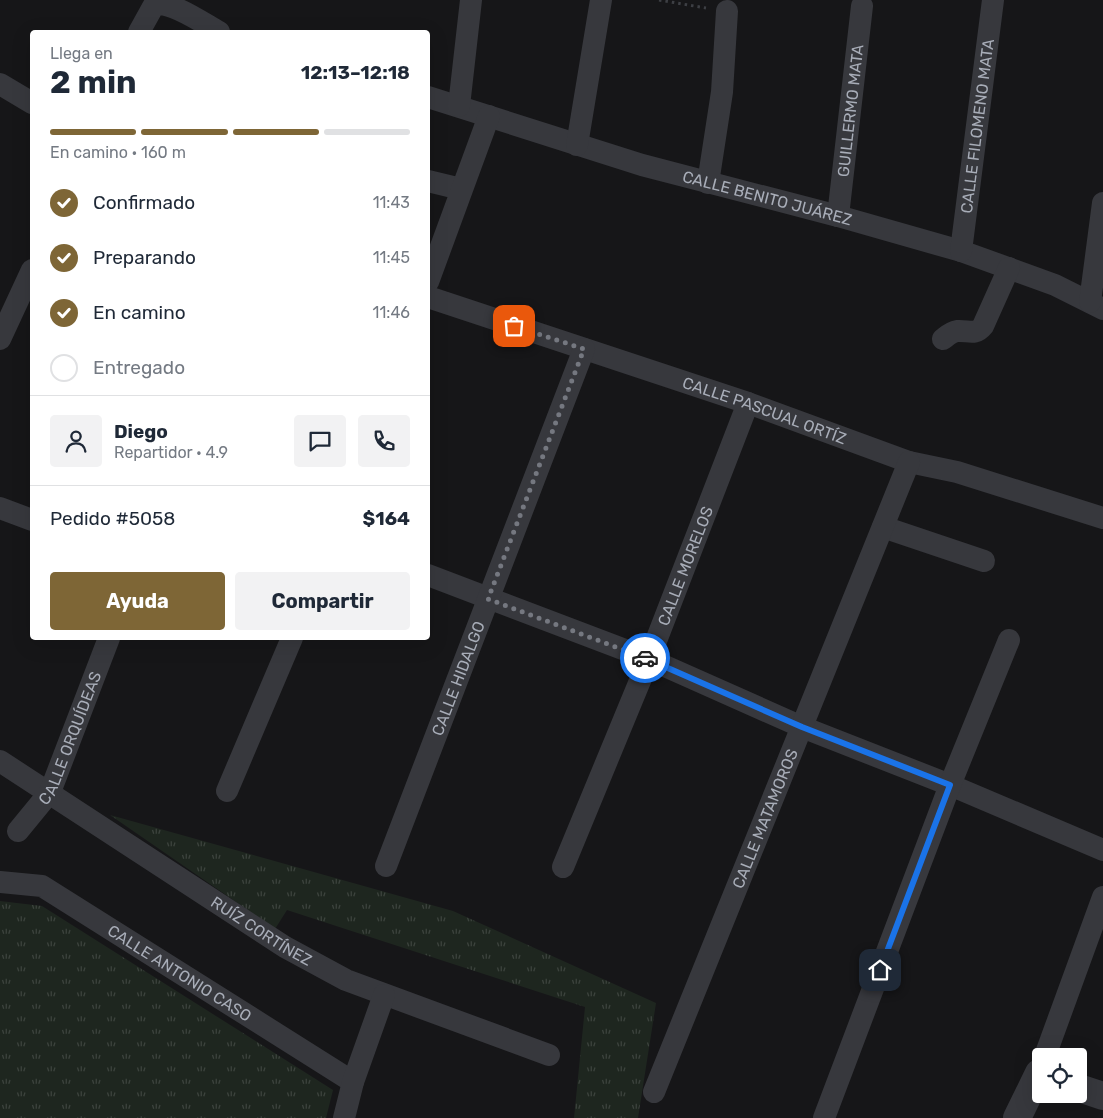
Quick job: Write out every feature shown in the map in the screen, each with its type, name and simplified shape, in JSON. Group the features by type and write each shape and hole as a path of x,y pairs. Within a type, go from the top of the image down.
{"street":[{"path":"459,106 471,0"},
{"path":"577,145 601,0"},
{"name":"CALLE FILOMENO MATA","path":"961,251 993,0"},
{"path":"140,30 150,10 157,4 166,4 199,18 216,30"},
{"name":"GUILLERMO MATA","path":"838,216 862,6"},
{"path":"708,183 722,92 727,11"},
{"path":"0,84 30,102"},
{"name":"CALLE BENITO JUÁREZ","path":"430,98 577,145 708,183 838,216 961,251 1055,285 1096,305"},
{"path":"430,277 489,116"},
{"path":"430,181 462,190"},
{"path":"1096,305 1103,203"},
{"path":"943,339 957,331 980,330 1008,268"},
{"path":"0,339 30,274"},
{"name":"CALLE PASCUAL ORTÍZ","path":"430,298 748,403 910,462 957,472 1103,518"},
{"name":"CALLE HIDALGO","path":"386,866 584,349"},
{"name":"CALLE MORELOS","path":"563,867 649,659 748,403"},
{"name":"CALLE MATAMOROS","path":"654,1092 910,462"},
{"path":"0,508 30,519"},
{"path":"883,527 984,562"},
{"path":"430,576 649,659 802,727 950,785 1103,850"},
{"name":"CALLE ORQUÍDEAS","path":"18,831 50,792 108,640"},
{"path":"227,791 291,640"},
{"path":"824,1118 950,785 1008,640"},
{"name":"RUÍZ CORTÍNEZ","path":"0,760 285,947 346,980 549,1055"},
{"name":"CALLE ANTONIO CASO","path":"0,882 42,886 353,1082"},
{"path":"1048,1048 1103,897"},
{"path":"344,1118 353,1082 384,995"},
{"path":"1017,1118 1032,1086"},
{"path":"1087,1091 1103,1096"}],"path":[{"path":"659,0 727,11"}],"green space":[{"path":"110,815 453,911 656,1003 638,1118 574,1118 585,1007 287,910 275,929"},
{"path":"0,901 42,906 333,1090 326,1118 0,1118"}],"way so far":[{"path":"514,326 584,349 488,599 645,658"}],"route":[{"path":"645,658 802,727 950,785 880,970"}]}
